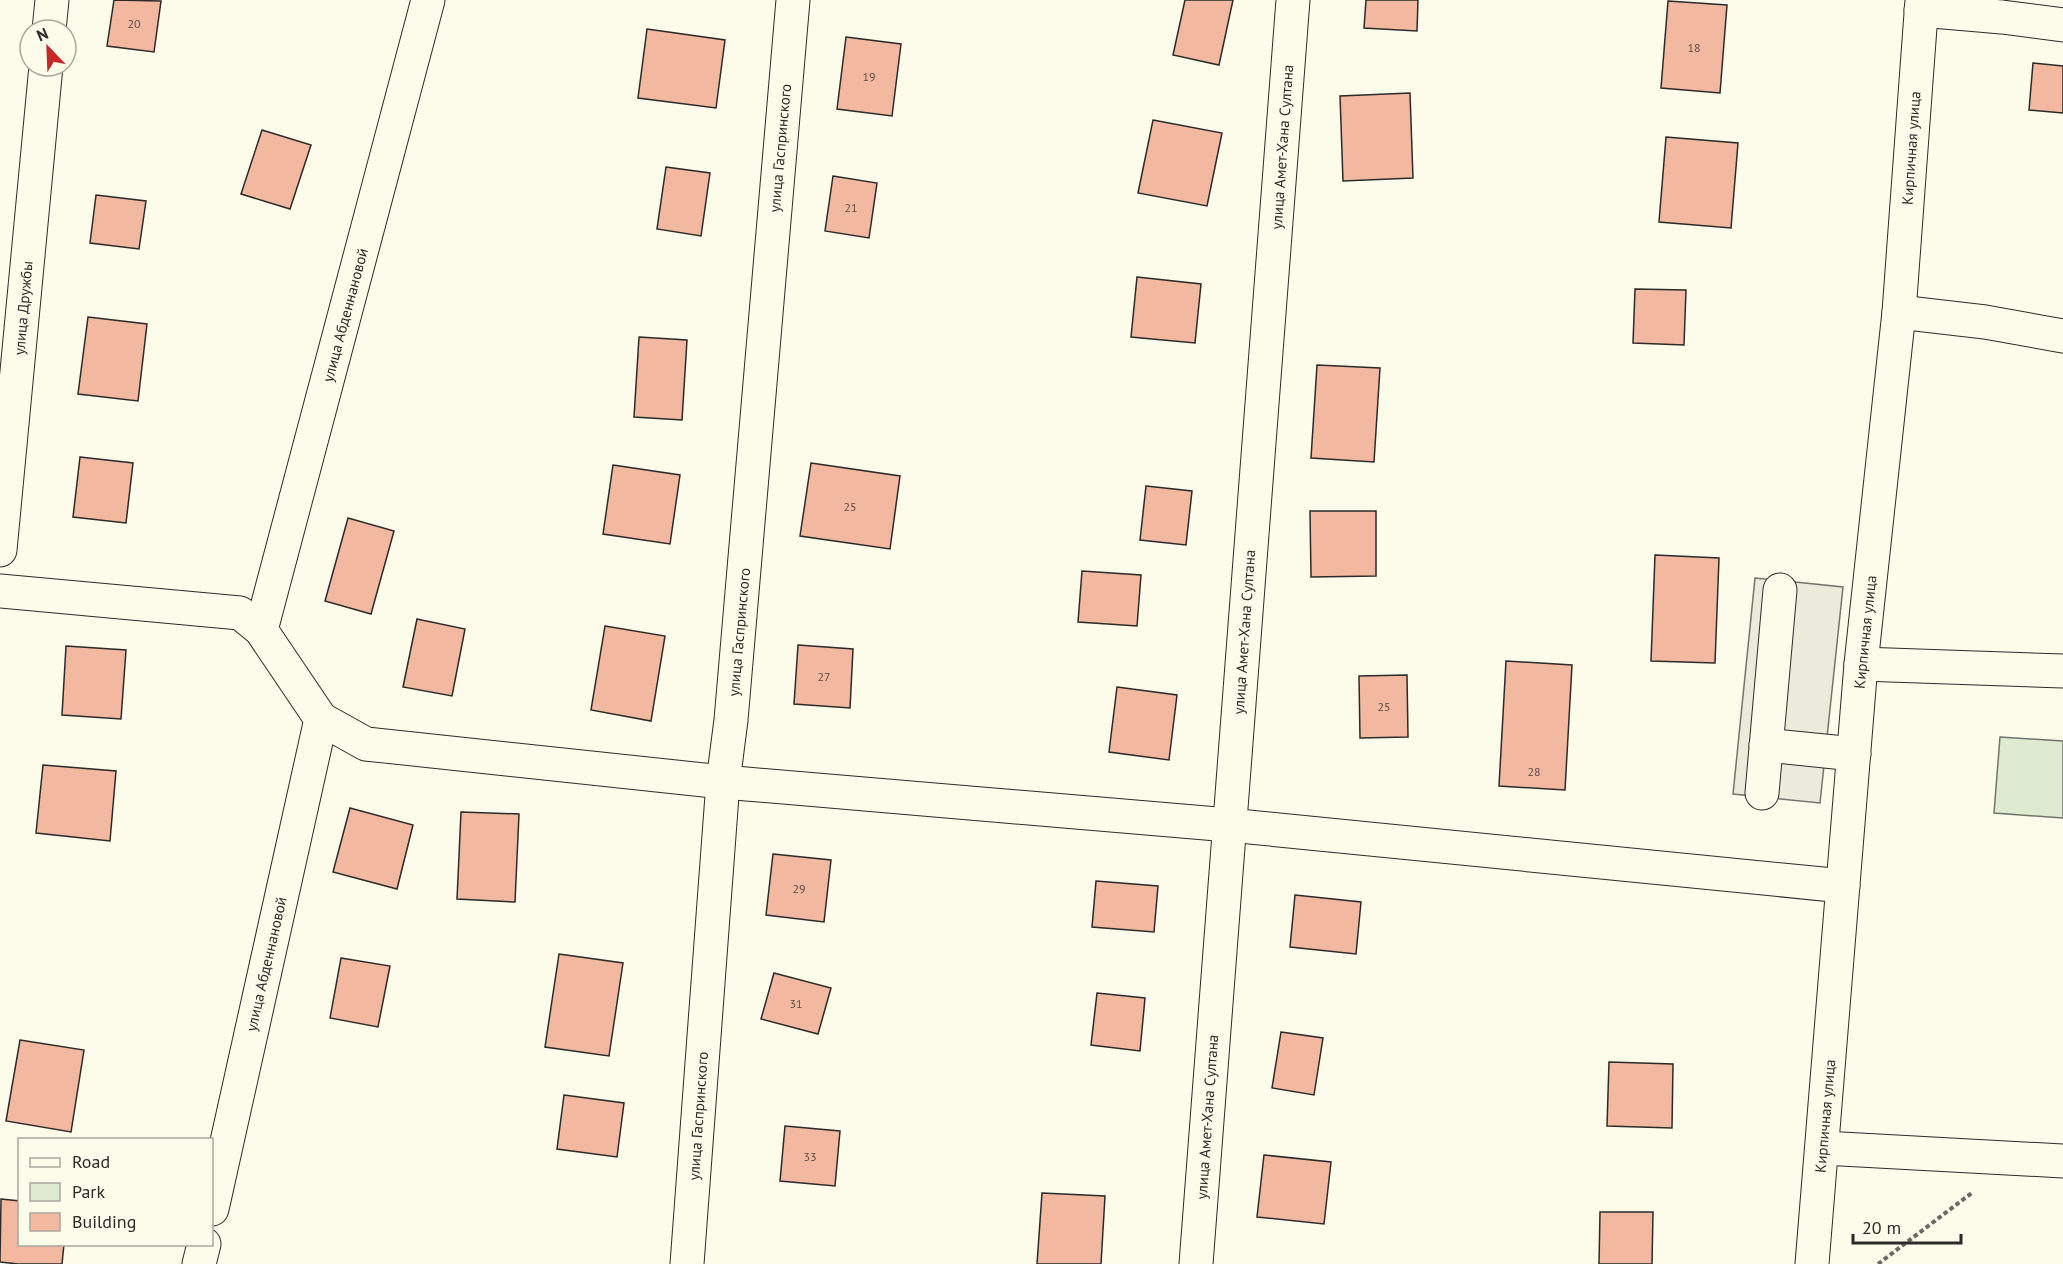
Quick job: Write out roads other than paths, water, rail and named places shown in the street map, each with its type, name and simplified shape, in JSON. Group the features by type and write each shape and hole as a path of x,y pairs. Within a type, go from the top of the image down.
{"street":[{"path":"50,18 52,0"},
{"name":"улица Абденнановой","path":"261,630 428,0"},
{"name":"улица Гаспринского","path":"687,1264 723,782 731,720 793,0"},
{"name":"улица Амет-Хана Султана","path":"1196,1264 1293,0"},
{"path":"1921,5 2063,25"},
{"name":"Кирпичная улица","path":"1812,1264 1861,664 1899,312 1921,5"},
{"name":"улица Дружбы","path":"0,550 45,78"},
{"path":"1899,312 1985,322 2063,336"},
{"path":"1762,793 1780,590"},
{"path":"0,591 240,613 261,630 321,719 366,744 723,782 1228,825 1843,886"},
{"path":"1861,664 2063,671"},
{"name":"улица Абденнановой","path":"213,1205 321,719"},
{"path":"1766,745 1854,754"},
{"path":"1823,1148 2063,1161"},
{"path":"199,1264 204,1246"}]}
